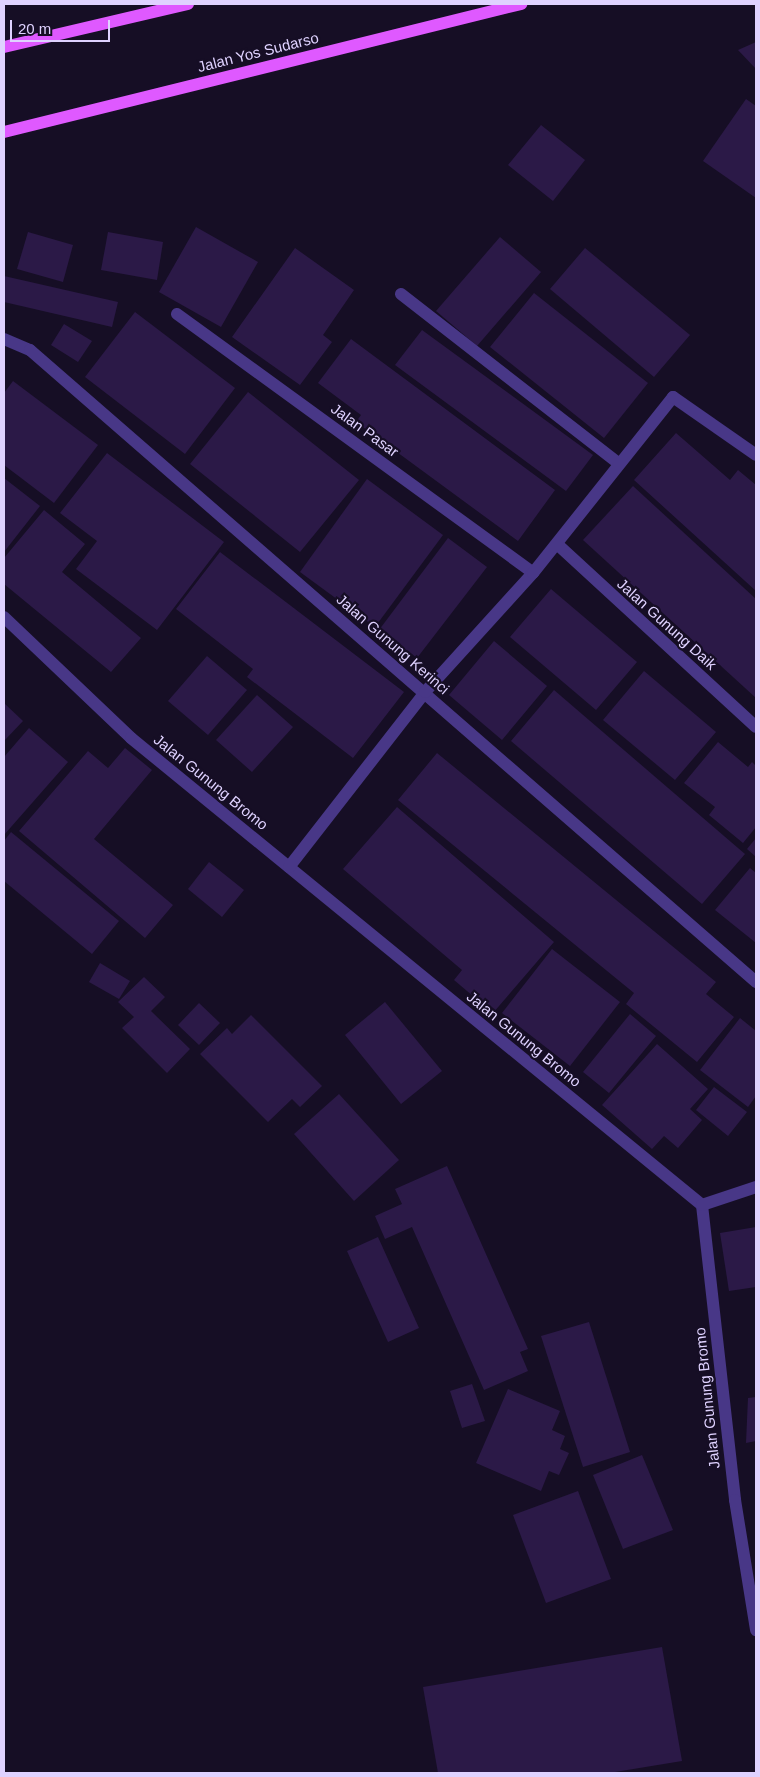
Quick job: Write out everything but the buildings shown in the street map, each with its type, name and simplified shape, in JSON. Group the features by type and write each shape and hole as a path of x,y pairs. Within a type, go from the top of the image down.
{"main road":[{"path":"4,47 188,4"},
{"name":"Jalan Yos Sudarso","path":"4,132 521,4"}],"street":[{"path":"401,294 617,462"},
{"name":"Jalan Pasar","path":"177,314 533,573"},
{"name":"Jalan Gunung Kerinci","path":"4,339 30,350 756,982"},
{"path":"289,867 425,692 533,573 617,462 673,397 756,455"},
{"name":"Jalan Gunung Daik","path":"556,544 756,727"},
{"name":"Jalan Gunung Bromo","path":"4,617 131,738 702,1205 735,1500 756,1630"},
{"path":"702,1205 756,1187"}]}
